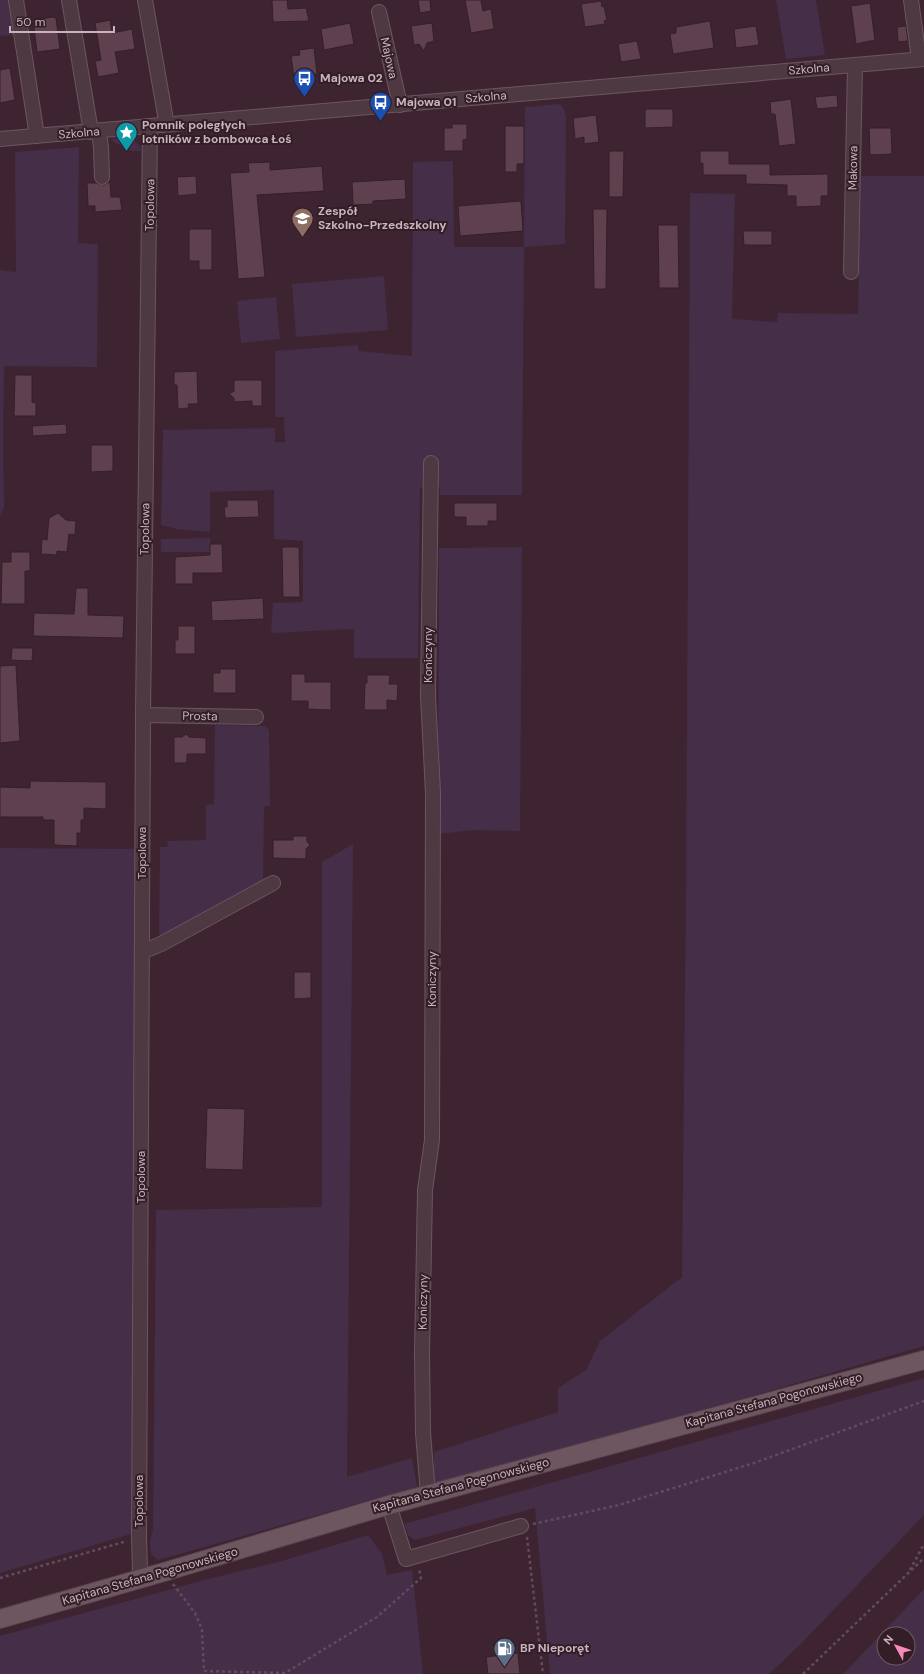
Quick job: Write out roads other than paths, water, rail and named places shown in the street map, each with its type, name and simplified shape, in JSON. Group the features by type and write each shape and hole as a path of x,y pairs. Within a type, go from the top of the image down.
{"main road":[{"name":"Kapitana Stefana Pogonowskiego","path":"0,1619 138,1580 428,1494 924,1360"}],"street":[{"path":"16,0 37,136"},
{"path":"69,0 95,131 102,148 102,177"},
{"path":"145,0 167,126"},
{"path":"911,0 922,59"},
{"name":"Majowa","path":"379,12 400,105"},
{"name":"Szkolna","path":"0,139 167,126 922,59"},
{"name":"Makowa","path":"850,272 855,65"},
{"name":"Topolowa","path":"138,1580 140,1570 143,715 150,127"},
{"name":"Koniczyny","path":"428,1494 423,1433 422,1354 425,1190 432,1140 433,793 428,696 431,463"},
{"name":"Prosta","path":"143,715 256,717"},
{"path":"142,952 160,944 274,882"},
{"path":"389,1505 406,1559 521,1526"}],"place":[{"name":"Majowa 02","path":"304,98"},
{"name":"Majowa 01","path":"380,122"},
{"name":"Pomnik poległych lotników z bombowca Łoś","path":"126,152"},
{"name":"Zespół Szkolno-Przedszkolny","path":"302,238"},
{"name":"BP Nieporęt","path":"504,1668"}]}
